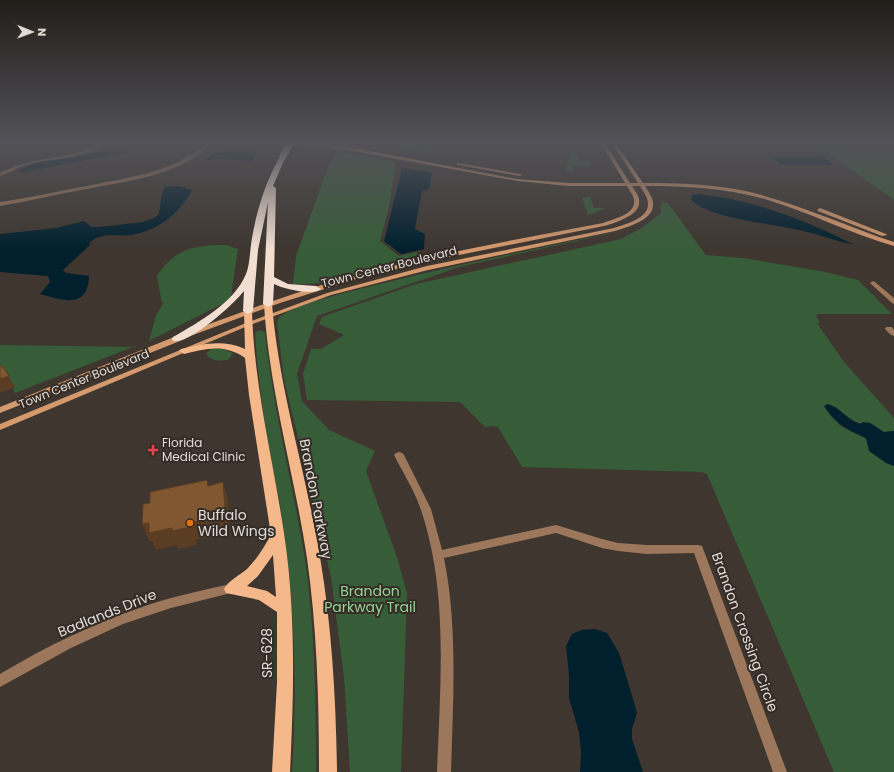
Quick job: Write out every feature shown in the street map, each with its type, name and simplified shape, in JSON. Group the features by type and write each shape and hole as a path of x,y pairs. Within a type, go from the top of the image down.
{"highway":[{"path":"248,311 250,275 258,219 272,178"},
{"path":"268,310 272,222 271,201 273,178"},
{"path":"177,339 210,320 226,307 237,296 250,275"},
{"path":"269,278 286,287 316,289"}],"main road":[{"name":"Brandon Parkway","path":"268,310 281,410 308,528 319,605 328,731 328,772"},
{"path":"231,589 256,570 266,557 278,534 253,389 248,311"},
{"path":"184,350 220,345 237,348 250,357"},
{"name":"SR-628","path":"278,534 284,609 284,681 281,772"},
{"path":"231,589 262,595 284,609"}],"street":[{"path":"0,204 132,178"},
{"path":"507,178 530,182 566,185 702,182 764,193 808,205 894,238"},
{"path":"542,178 627,183"},
{"name":"Town Center Boulevard","path":"0,427 248,324 268,310 316,289 411,263 614,221 629,214 636,206 636,199 624,178"},
{"name":"Town Center Boulevard","path":"0,410 248,311 294,306 377,280 625,226 639,219 650,210 650,198 638,178"},
{"path":"641,183 706,187 764,197 803,209 862,233 894,244"},
{"path":"10,202 12,209"},
{"path":"873,283 894,302"},
{"path":"399,455 426,509 438,554 447,626 444,772"},
{"name":"Brandon Crossing Circle","path":"438,554 556,529 569,532 593,542 619,548 698,549 780,772"},
{"name":"Badlands Drive","path":"0,681 48,653 108,625 161,606 231,589"}],"green space":[{"path":"324,178 394,178 389,207 380,241 399,256 418,252 416,256 340,279 309,284 293,284 296,256"},
{"path":"863,178 894,178 894,200"},
{"path":"590,197 594,208 606,208 588,215 582,198"},
{"path":"661,200 668,203 706,255 743,258 825,272 858,280 892,314 818,314 816,316 820,323 817,323 844,362 894,418 894,431 884,432 870,423 859,423 851,419 835,406 839,425 866,439 886,463 894,466 894,772 834,772 707,474 701,472 522,467 498,427 485,427 460,402 307,400 303,374 311,349 321,349 344,335 319,324 322,317 416,284 621,239 643,227 661,213"},
{"name":"Brandon Parkway Trail","path":"626,230 459,267 317,316 297,374 302,401 329,430 375,451 366,471 398,560 407,594 401,772 350,772 344,677 331,577 284,379 277,323 279,317 300,306 356,290 472,263"},
{"path":"226,245 238,249 231,296 226,302 149,341 156,315 163,304 157,276 164,267 171,259 195,247"},
{"path":"260,330 265,332 278,420 296,507 306,566 314,669 316,772 292,772 295,671 292,604 285,537 269,449 260,383 255,333"},
{"path":"0,345 133,347 15,393 0,364"},
{"path":"211,349 222,349 233,353 228,360 216,360 206,354"}],"water":[{"path":"400,178 431,178 430,189 422,191 415,229 425,234 424,249 401,254 384,241"},
{"path":"179,186 192,190 181,206 167,220 150,230 141,233 131,235 110,235 94,239 89,243 90,245 63,270 66,273 89,276 88,287 84,294 79,298 65,300 40,294 50,282 48,276 0,272 0,234 56,228 84,221 92,227 143,222 154,218 159,214 162,193 165,187"},
{"path":"699,194 739,201 779,212 818,227 854,245 803,231 744,220 714,212 701,207 691,200 692,195"},
{"path":"828,404 860,424 863,422 870,423 884,432 894,431 894,466 886,463 869,451 866,438 837,422 824,406"},
{"path":"595,629 607,633 619,653 637,713 632,729 632,739 643,772 580,772 581,752 579,732 569,698 569,675 566,646 572,634 582,630"}],"building":[{"path":"1,365 9,376 0,379 0,366"},
{"path":"207,480 208,486 223,482 225,508 210,512 210,519 190,523 190,527 172,531 172,528 149,533 149,523 142,524 143,504 150,503 150,492"}],"place":[{"name":"Florida Medical Clinic","path":"153,450"},
{"name":"Buffalo Wild Wings","path":"190,523"}]}
